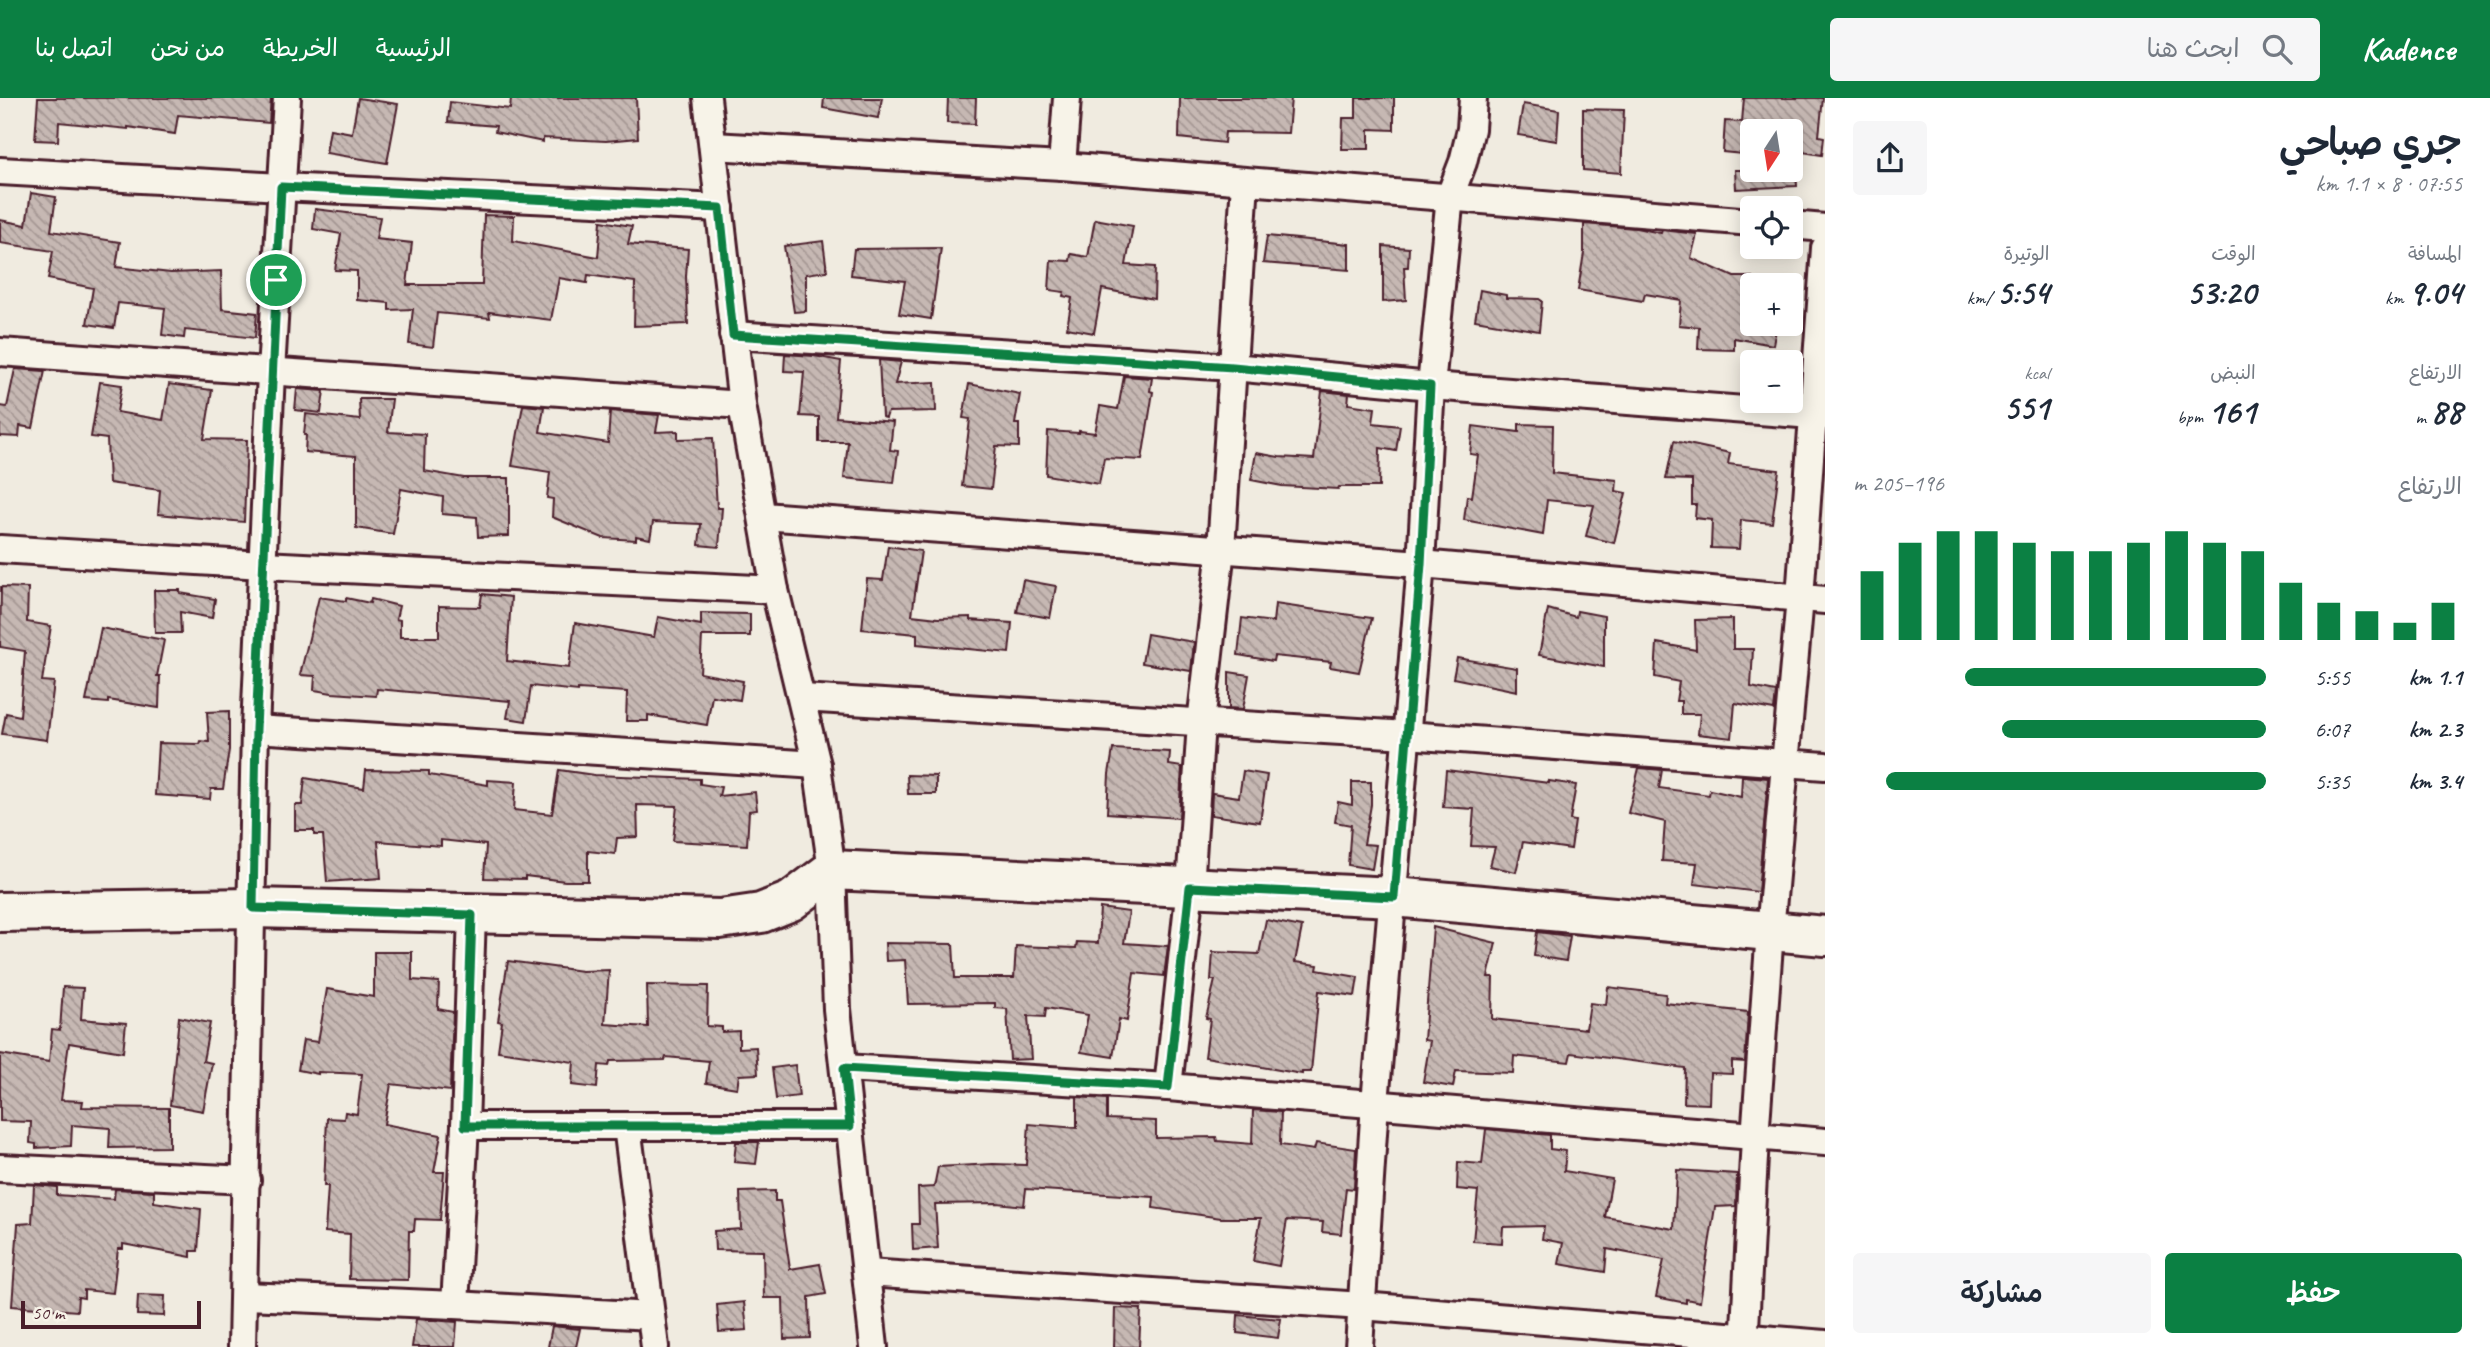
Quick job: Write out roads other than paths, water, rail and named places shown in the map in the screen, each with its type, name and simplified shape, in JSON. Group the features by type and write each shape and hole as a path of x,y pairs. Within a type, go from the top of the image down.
{"street":[{"path":"242,1347 256,729 271,372 287,98"},
{"path":"707,98 742,405 764,516 775,590 817,765 832,870 836,1009 874,1347"},
{"path":"1062,166 1067,98"},
{"path":"1359,1347 1375,1103 1421,564 1430,386 1450,196 1463,162 1471,129 1473,98"},
{"path":"713,146 1062,166 1740,221"},
{"path":"0,171 720,208"},
{"path":"1168,1087 1190,887 1201,723 1221,549 1245,182"},
{"path":"1803,226 1825,228"},
{"path":"1745,1342 1755,1138 1785,763 1812,599 1825,247"},
{"path":"733,335 1233,367 1430,386 1820,416"},
{"path":"0,352 742,405"},
{"path":"764,516 1421,564 1812,599"},
{"path":"0,549 775,590"},
{"path":"802,698 1407,735 1825,766"},
{"path":"256,729 817,765"},
{"path":"0,912 253,908 720,919 761,913 791,901 832,870 1394,897 1825,936"},
{"path":"455,1305 465,1126 472,915"},
{"path":"844,1068 1168,1087 1825,1142"},
{"path":"465,1126 850,1126"},
{"path":"627,1126 655,1347"},
{"path":"0,1168 247,1180"},
{"path":"867,1273 1362,1306 1745,1342 1825,1344"},
{"path":"244,1296 651,1316"}]}
